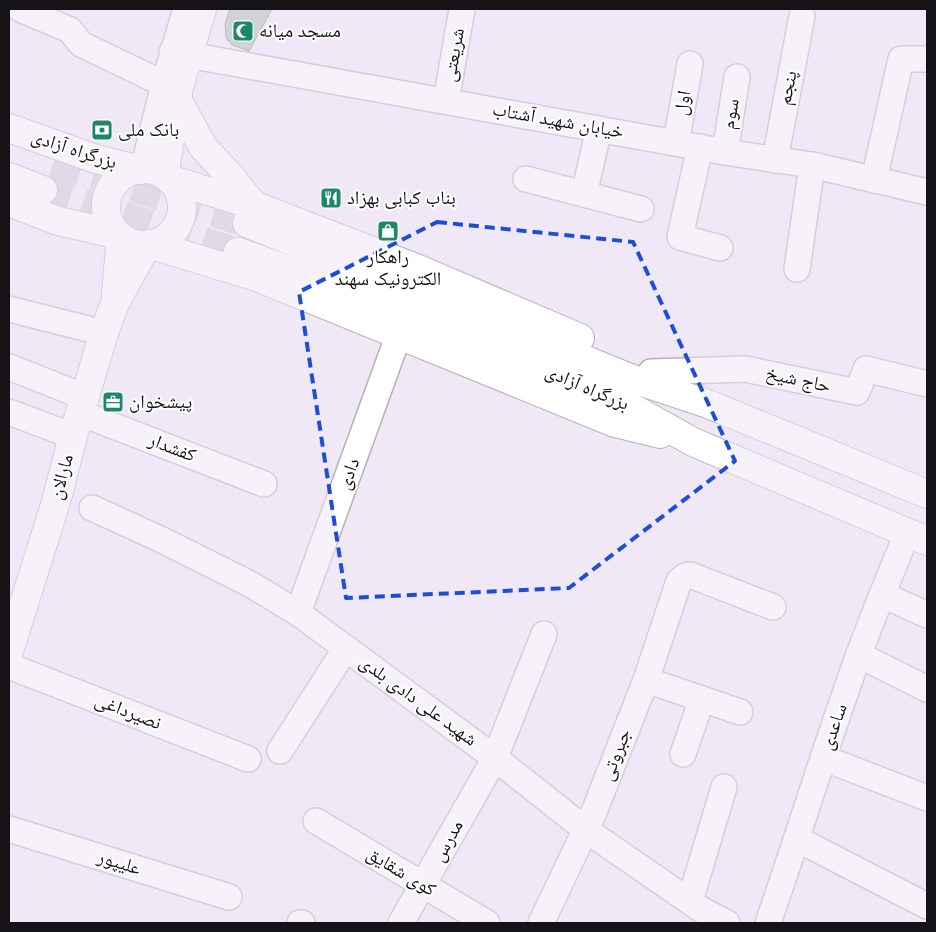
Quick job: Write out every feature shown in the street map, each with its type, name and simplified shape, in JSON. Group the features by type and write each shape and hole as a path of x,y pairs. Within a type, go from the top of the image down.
{"main road":[{"path":"154,173 180,54 202,9"},
{"path":"173,90 203,147 231,176 250,214 416,268 622,355 708,404"},
{"name":"بزرگراه آزادی","path":"9,128 96,159 154,173 216,195 250,214 630,378 708,404 927,494"},
{"name":"بزرگراه آزادی","path":"9,147 53,164"},
{"path":"79,225 91,215 101,197 103,178 96,159"},
{"path":"119,236 110,225 107,215 106,204 108,194 113,185 130,172 154,173 176,187 180,197 181,208 180,218 168,236 159,242 148,245"},
{"path":"9,177 43,190"},
{"path":"196,259 191,251 188,239 189,226 199,206 216,195"},
{"path":"9,202 58,220 119,236 133,244 148,245 257,277 616,423 693,442"},
{"name":"مارالان","path":"115,303 119,236"},
{"name":"مارالان","path":"9,651 56,502 79,415 104,333 115,303 148,245"},
{"name":"بزرگراه آزادی","path":"238,252 370,300 620,400 693,442 917,537"}],"street":[{"path":"20,9 70,30 81,44 173,90"},
{"path":"180,54 186,9"},
{"name":"شریعتی","path":"446,101 462,9"},
{"name":"پنجم","path":"775,160 802,16"},
{"name":"خیابان شهید آشتاب","path":"180,54 725,152 812,165 927,192"},
{"path":"874,180 901,59 927,59"},
{"name":"اول","path":"676,143 690,64"},
{"name":"سوم","path":"725,152 737,76"},
{"path":"584,194 599,129"},
{"path":"700,147 680,237 720,248"},
{"path":"797,269 812,165"},
{"path":"526,179 640,209"},
{"path":"9,309 104,333"},
{"name":"دادی","path":"298,614 399,334"},
{"path":"9,367 79,415"},
{"name":"حاج شیخ","path":"651,372 745,369 857,392 866,368 927,384"},
{"path":"9,412 79,415"},
{"name":"کفشدار","path":"79,415 264,484"},
{"name":"شهید علی دادی بلدی","path":"92,508 160,539 250,584 298,614 495,758 586,830 690,902 727,923"},
{"name":"ساعدی","path":"768,923 859,655 883,595 917,537"},
{"name":"جبروتی","path":"541,923 586,830 646,680 679,581 684,576 690,575 773,607"},
{"path":"883,595 927,614"},
{"name":"مدرس","path":"401,923 495,758 544,634"},
{"path":"280,751 346,648"},
{"path":"859,655 927,689"},
{"name":"نصیرداغی","path":"9,666 248,759"},
{"path":"646,680 740,712"},
{"path":"683,754 702,699"},
{"path":"823,758 927,798"},
{"path":"690,902 724,787"},
{"name":"کوی شقایق","path":"316,821 487,923"},
{"name":"علیپور","path":"9,829 229,897"},
{"path":"797,839 927,906"}],"highlighted area":[{"path":"437,222 633,242 735,461 569,588 346,598 299,292"}],"building":[{"name":"مسجد میانه","path":"230,9 272,9 249,51 232,45 226,38 225,24"}],"tunnel":[{"path":"53,164 247,223"},
{"path":"43,190 238,252"}],"place":[{"name":"مسجد میانه","path":"243,31"},
{"name":"بانک ملی","path":"102,130"},
{"name":"بناب کبابی بهزاد","path":"331,198"},
{"name":"راهکار الکترونیک سهند","path":"388,231"},
{"name":"پیشخوان","path":"113,402"}]}
